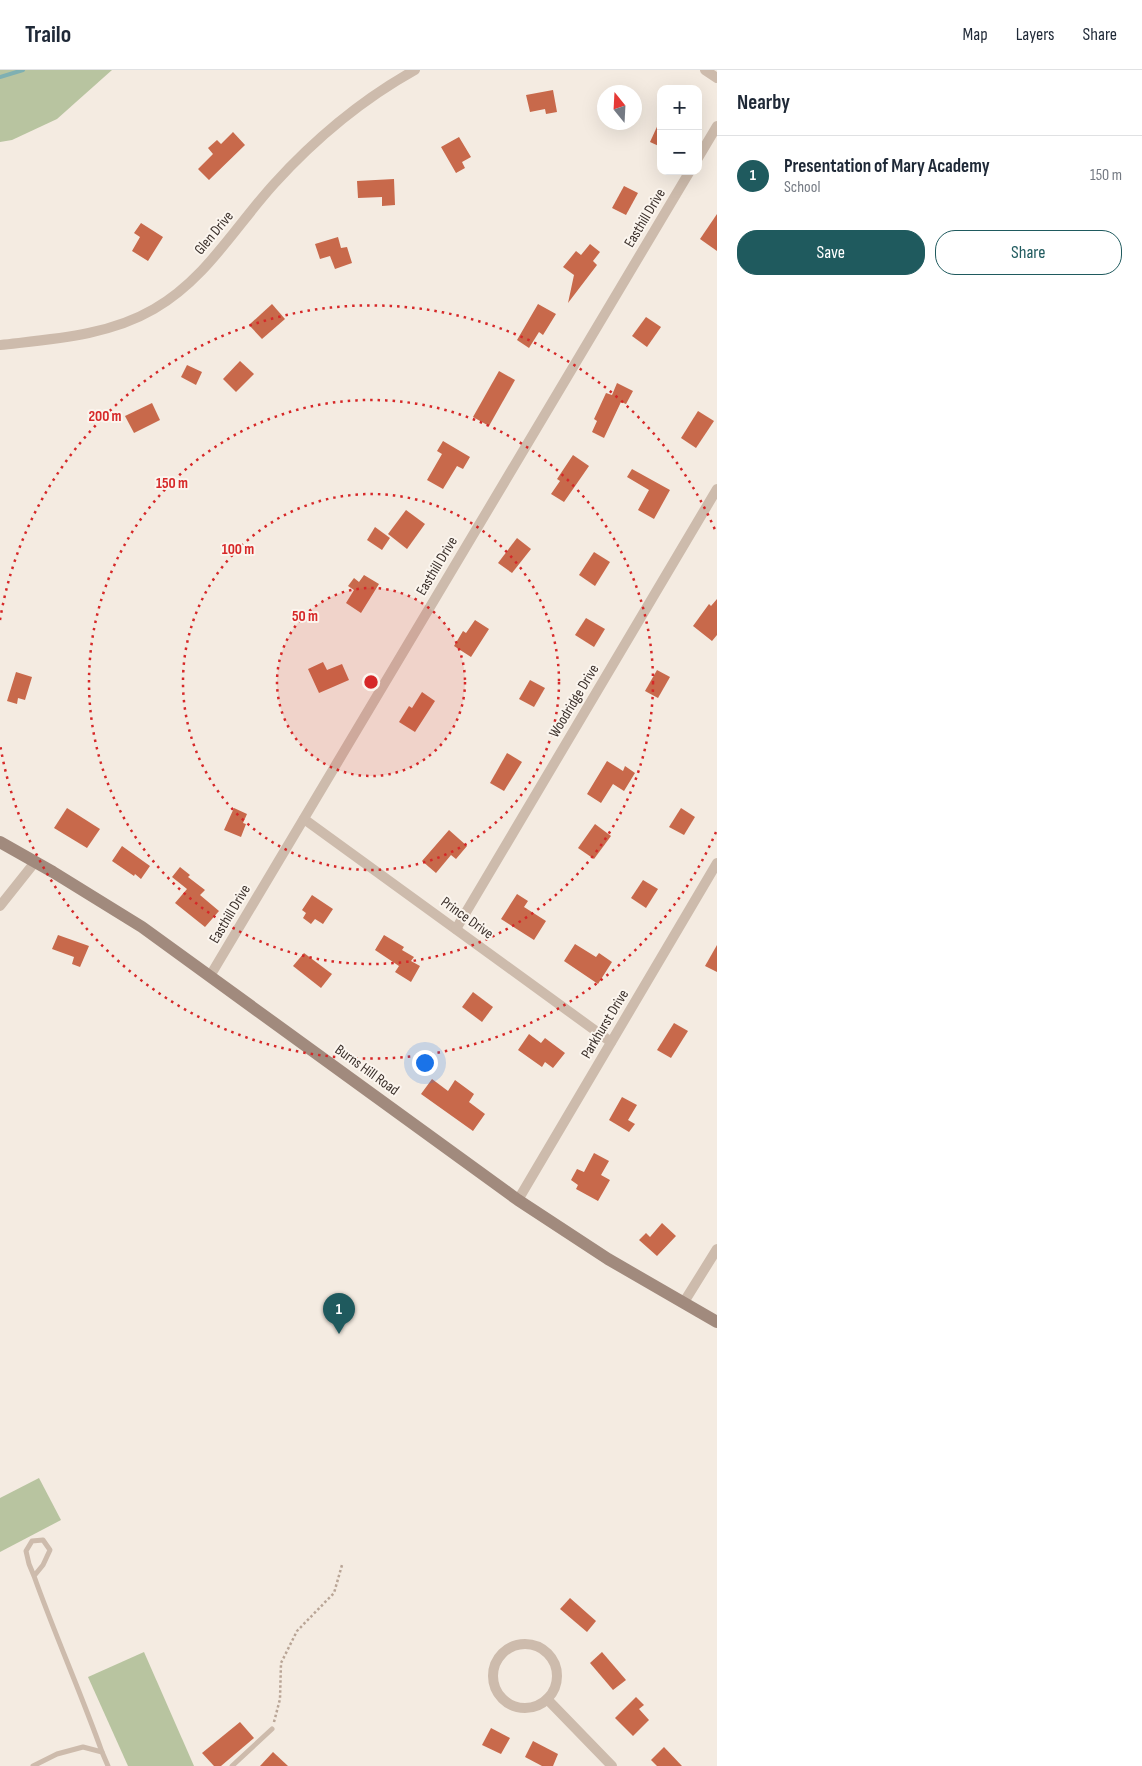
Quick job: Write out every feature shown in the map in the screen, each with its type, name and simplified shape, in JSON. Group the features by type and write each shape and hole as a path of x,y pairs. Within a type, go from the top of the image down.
{"street":[{"name":"Glen Drive","path":"0,344 70,336 99,330 136,318 178,294 199,275 274,184 315,142 362,105 415,70"},
{"path":"705,70 717,78"},
{"path":"702,151 717,126"},
{"name":"Easthill Drive","path":"210,976 688,175"},
{"name":"Woodridge Drive","path":"456,929 717,489"},
{"name":"Prince Drive","path":"304,818 612,1042"},
{"name":"Burns Hill Road","path":"0,842 118,911 518,1200 608,1259 717,1322"},
{"path":"0,906 35,862"},
{"name":"Parkhurst Drive","path":"518,1200 717,863"},
{"path":"684,1302 717,1249"},
{"path":"531,1644 549,1654 557,1672 557,1682 547,1699 538,1705 527,1708 506,1702 498,1694 494,1683 494,1667 502,1653 512,1646 531,1644"},
{"path":"547,1699 612,1766"}],"lane":[{"path":"34,1576 43,1565 50,1550 43,1540 32,1541 26,1551 29,1564 108,1766"},
{"path":"232,1766 272,1729"},
{"path":"34,1766 57,1754 83,1746 102,1752"}],"path":[{"path":"272,1729 280,1699 281,1663 297,1631 334,1593 342,1565"}],"green space":[{"path":"0,70 112,70 57,119 12,140 0,142"},
{"path":"39,1478 61,1520 0,1552 0,1498"},
{"path":"144,1652 194,1766 128,1766 88,1677"}],"building":[{"path":"553,90 557,112 546,114 545,109 530,112 526,95"},
{"path":"657,127 657,145 650,142"},
{"path":"233,132 245,145 209,180 198,169 213,154 208,148 217,140 221,144"},
{"path":"459,137 471,157 462,162 465,168 456,173 441,147"},
{"path":"394,179 395,205 382,206 382,197 358,198 357,181"},
{"path":"624,186 638,193 626,215 612,208"},
{"path":"717,214 717,251 700,239"},
{"path":"141,223 163,237 148,261 132,251 140,237 134,233"},
{"path":"338,237 341,248 347,247 352,263 335,269 330,256 320,259 315,244"},
{"path":"590,244 600,252 593,261 597,265 568,303 574,275 563,267 576,251 581,255"},
{"path":"272,304 285,319 262,339 249,325"},
{"path":"538,304 556,314 543,335 539,332 529,348 517,340"},
{"path":"646,317 661,327 647,347 632,336"},
{"path":"240,361 254,374 236,392 223,379"},
{"path":"187,365 202,372 196,385 181,377"},
{"path":"499,371 515,380 489,426 473,417"},
{"path":"617,383 633,391 626,404 621,402 604,438 592,432 597,421 594,419 606,393 612,395"},
{"path":"152,403 160,420 134,433 125,416"},
{"path":"698,411 714,421 696,448 681,438"},
{"path":"443,441 470,457 463,469 457,466 443,489 427,480 442,454 437,451"},
{"path":"573,455 589,466 564,502 551,494 560,481 557,479"},
{"path":"632,469 670,490 654,519 638,510 649,490 627,477"},
{"path":"406,510 425,524 407,549 388,534"},
{"path":"375,527 390,538 382,550 367,540"},
{"path":"517,538 531,549 512,573 498,563"},
{"path":"594,552 610,562 595,586 579,575"},
{"path":"364,575 379,584 361,613 346,603 354,590 348,586 354,578 359,582"},
{"path":"717,599 717,635 712,641 693,626 709,604 711,606"},
{"path":"586,618 605,629 594,647 575,635"},
{"path":"475,620 489,629 471,657 454,646 463,631 466,633"},
{"path":"323,662 327,670 342,664 349,680 319,693 308,669"},
{"path":"657,670 670,677 658,698 645,691"},
{"path":"16,672 32,677 25,700 18,698 17,704 7,701"},
{"path":"530,680 545,688 534,707 519,699"},
{"path":"422,692 435,701 415,732 399,722 409,706 412,708"},
{"path":"507,753 522,762 504,791 490,783"},
{"path":"607,761 623,771 625,766 635,773 624,791 613,784 601,803 587,794"},
{"path":"67,808 100,829 87,848 54,828"},
{"path":"234,808 247,814 243,823 246,824 241,837 224,830"},
{"path":"681,808 695,817 684,835 669,827"},
{"path":"595,824 611,836 594,859 578,848"},
{"path":"449,830 467,846 456,859 451,855 436,873 422,861"},
{"path":"122,846 150,866 141,879 112,861"},
{"path":"180,867 190,875 188,877 205,890 200,895 219,911 205,927 175,903 187,889 172,877"},
{"path":"643,880 658,889 646,908 631,898"},
{"path":"517,894 528,901 524,907 546,921 534,940 501,919"},
{"path":"312,895 333,909 323,924 315,919 311,924 303,918 306,913 302,910"},
{"path":"58,935 89,946 80,967 72,964 74,957 52,949"},
{"path":"384,935 404,947 402,950 414,957 411,961 420,966 411,982 395,972 399,966 375,950"},
{"path":"575,944 596,957 599,953 612,962 598,984 564,961"},
{"path":"717,945 717,972 705,966"},
{"path":"304,953 332,974 321,988 293,966"},
{"path":"473,992 493,1007 482,1022 462,1007"},
{"path":"674,1023 688,1031 671,1058 657,1050"},
{"path":"529,1034 541,1043 545,1038 565,1053 553,1068 545,1062 542,1067 518,1050"},
{"path":"432,1079 448,1091 455,1080 474,1094 469,1102 485,1114 473,1131 421,1094"},
{"path":"622,1097 637,1105 628,1120 635,1124 629,1132 609,1120"},
{"path":"594,1153 609,1161 601,1175 610,1180 598,1201 576,1189 578,1185 571,1180 577,1169 584,1172"},
{"path":"662,1223 676,1236 657,1256 639,1240 646,1233 650,1237"},
{"path":"570,1598 596,1621 587,1632 560,1609"},
{"path":"602,1652 626,1680 613,1690 590,1663"},
{"path":"636,1697 644,1705 639,1709 649,1720 633,1736 615,1718"},
{"path":"240,1722 254,1738 221,1766 214,1766 202,1753"},
{"path":"491,1728 510,1738 501,1754 482,1745"},
{"path":"533,1741 558,1754 553,1766 542,1766 525,1757"},
{"path":"664,1747 682,1766 657,1766 651,1760"},
{"path":"273,1752 288,1766 260,1766"}],"waterway":[{"path":"0,77 23,70"}],"place":[{"name":"Presentation of Mary Academy","path":"339,1334"}]}
